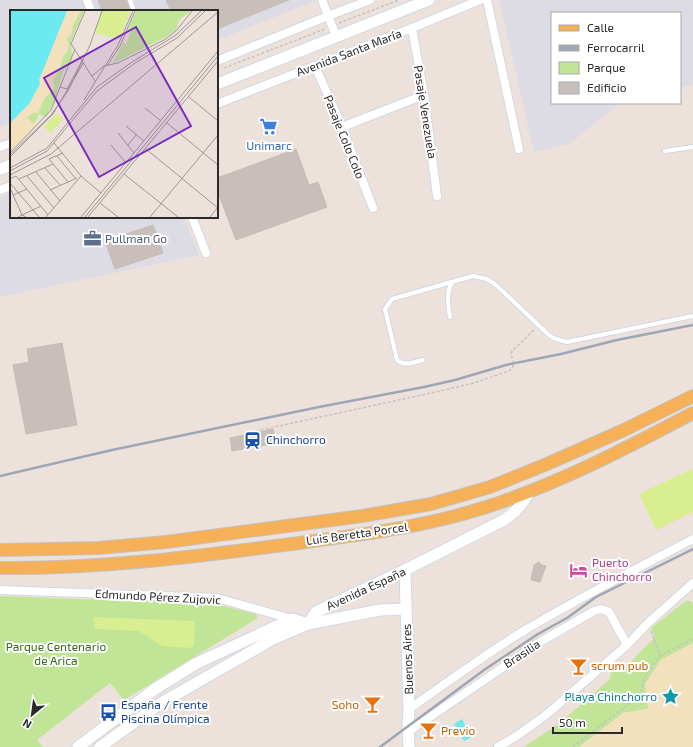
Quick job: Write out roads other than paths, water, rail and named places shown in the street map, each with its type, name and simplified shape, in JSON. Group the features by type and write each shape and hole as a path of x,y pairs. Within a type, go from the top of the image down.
{"main road":[{"name":"Luis Beretta Porcel","path":"0,550 98,548 166,542 362,516 431,504 490,487 540,467 630,428 693,396"},
{"name":"Luis Beretta Porcel","path":"0,568 60,567 160,560 362,534 440,520 529,492 592,464 693,413"}],"street":[{"path":"87,0 91,10"},
{"path":"322,0 334,31"},
{"path":"218,61 370,0"},
{"name":"Avenida Santa María","path":"218,84 334,31 429,0"},
{"name":"Avenida Santa María","path":"218,104 480,0"},
{"path":"487,0 518,149"},
{"name":"Pasaje Venezuela","path":"412,28 424,96 437,196"},
{"name":"Pasaje Colo Colo","path":"315,66 342,127 373,208"},
{"path":"342,127 424,96"},
{"path":"0,147 10,143"},
{"path":"0,169 10,165"},
{"path":"0,190 10,186"},
{"path":"192,218 206,252"},
{"name":"Avenida España","path":"100,747 160,703 273,639 308,624 316,612 405,570 504,520 518,508 529,492"},
{"path":"409,710 466,669 516,636 583,597 693,539"},
{"name":"Buenos Aires","path":"405,570 409,747"},
{"path":"498,747 546,715 627,645 648,623 693,583"},
{"name":"Edmundo Pérez Zujovic","path":"0,590 217,598 308,624 380,610 406,609"},
{"name":"Brasilia","path":"408,732 540,642 594,611 602,609 610,612 627,645"},
{"path":"271,629 278,619 276,614"},
{"path":"78,747 155,689 188,668 292,619"}],"lane":[{"path":"130,0 134,10"},
{"path":"665,151 693,147"},
{"path":"423,360 408,364 401,364 397,360 385,309 392,298 473,276 487,279 496,285 550,336 567,342 693,316"},
{"path":"450,317 448,290 452,282"}],"water":[{"path":"462,719 469,732 470,738 464,741 454,724"}],"railway":[{"path":"0,476 112,450 424,387 455,380 506,365 561,354 617,340 693,325"},
{"path":"380,747 484,670 538,634 567,618 596,597 693,549"}],"place":[{"name":"Unimarc","path":"269,127"},
{"name":"Pullman Go","path":"92,239"},
{"name":"Chinchorro","path":"253,440"},
{"name":"Puerto Chinchorro","path":"579,570"},
{"name":"scrum pub","path":"578,666"},
{"name":"Playa Chinchorro","path":"670,697"},
{"name":"Soho","path":"372,705"},
{"name":"España / Frente Piscina Olímpica","path":"108,712"},
{"name":"Previo","path":"428,731"}],"park label":[{"name":"Parque Centenario de Arica","path":"56,654"}]}
